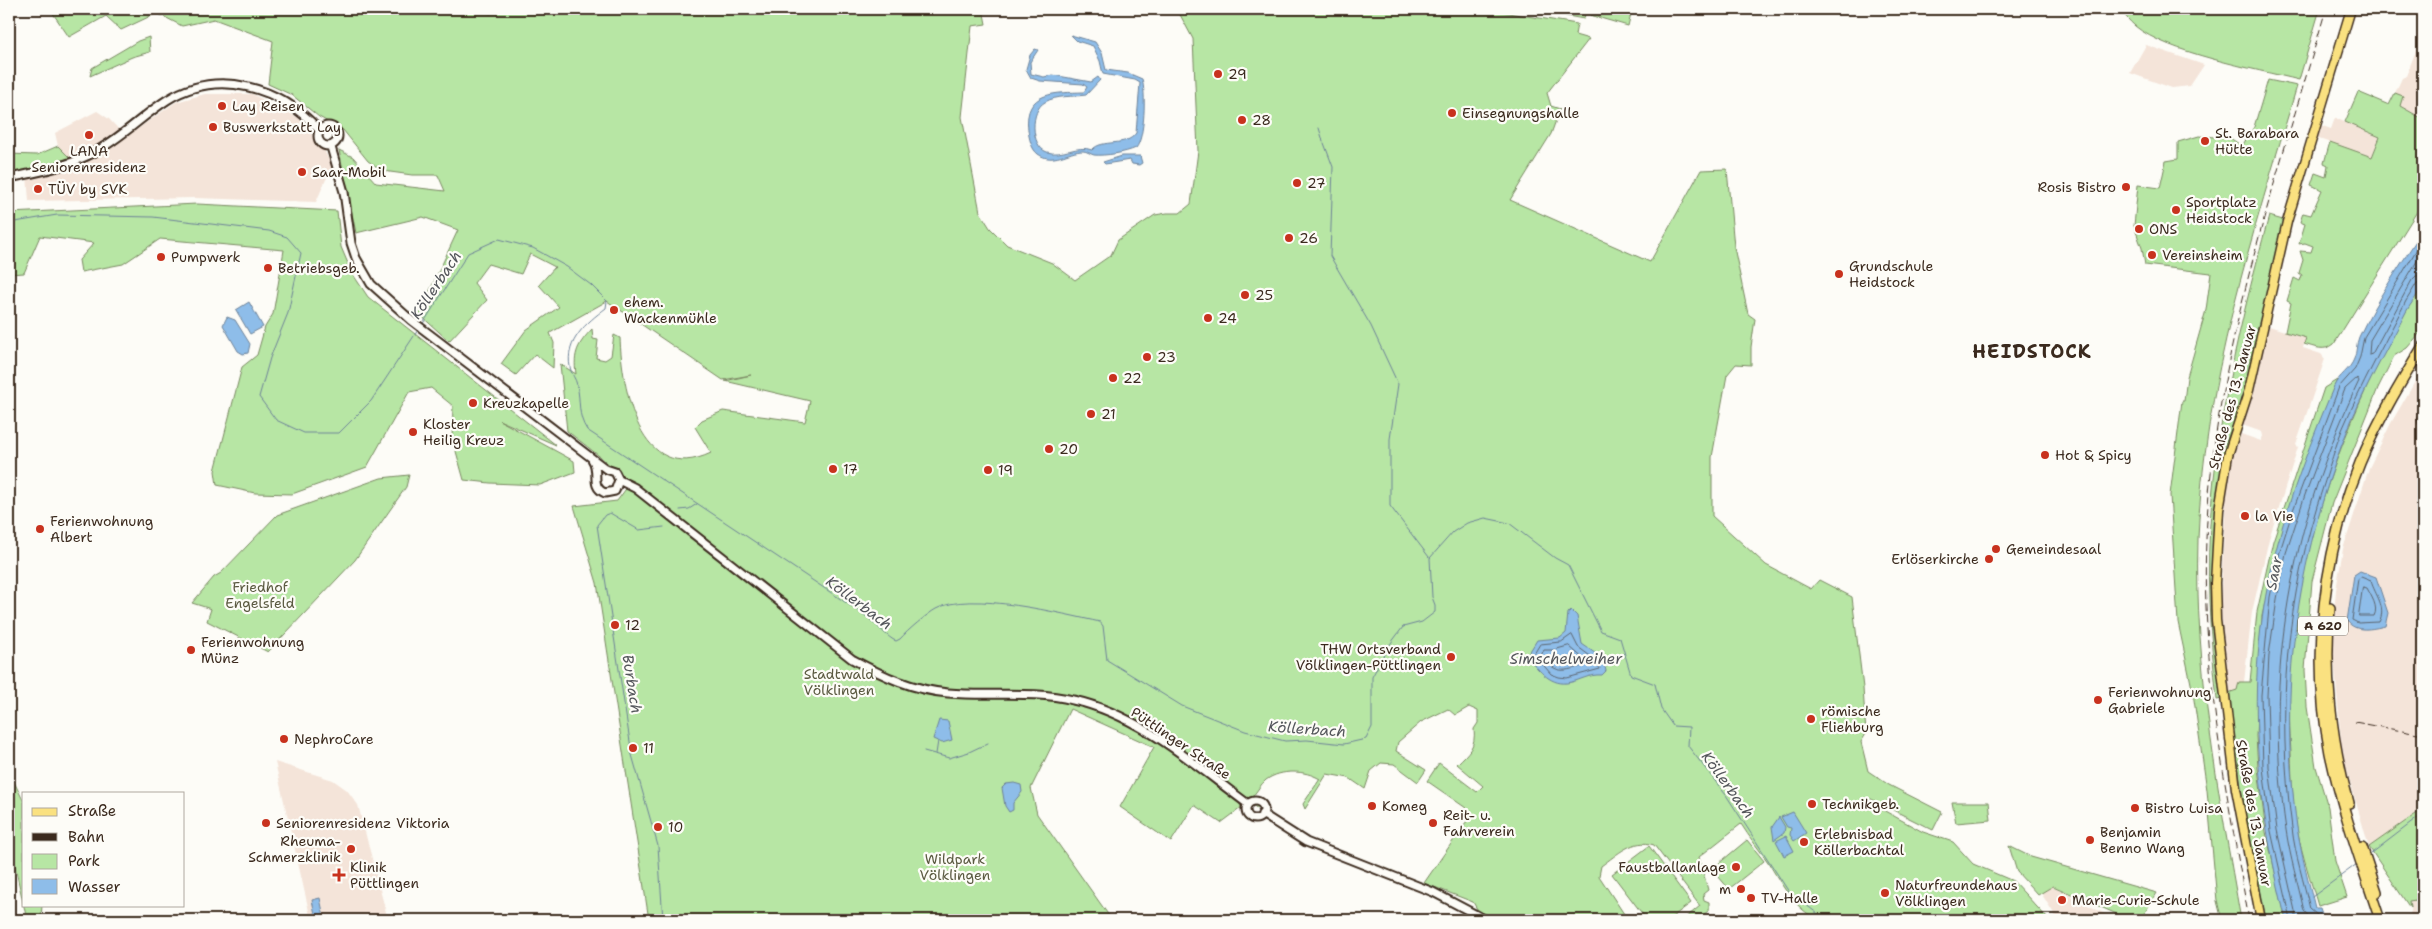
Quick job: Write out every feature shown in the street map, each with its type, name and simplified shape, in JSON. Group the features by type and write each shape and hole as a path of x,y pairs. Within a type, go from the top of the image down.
{"highway":[{"name":"A 620","path":"2386,920 2361,854 2335,734 2328,665 2329,618 2337,560 2353,499 2368,458 2393,402 2423,346"},
{"name":"A 620","path":"2393,402 2423,358"},
{"name":"A 620","path":"2365,865 2380,920"}],"main road":[{"name":"Straße des 13. Januar","path":"2261,920 2236,789 2219,656 2214,602 2219,510 2228,455 2251,382 2287,222 2351,9"},
{"path":"9,178 54,169 80,159 106,146 168,99 201,87 218,84 249,86 270,93 296,108 319,130"},
{"path":"330,147 337,142 337,130 326,126 319,130 317,134 319,142 330,147 336,161 356,258 380,294 592,459 606,469 615,472 620,480 646,498"},
{"path":"592,459 598,474 596,483 600,491 608,493 618,488 629,489 646,498"},
{"path":"598,474 606,469"},
{"path":"618,488 620,480"},
{"name":"Püttlinger Straße","path":"646,498 852,659 895,681 923,690 949,694 1053,696 1091,704 1144,730 1248,804 1259,802 1262,806 1262,814"},
{"name":"Püttlinger Straße","path":"1248,804 1246,812 1249,816 1254,819 1262,814"},
{"name":"Püttlinger Straße","path":"1262,814 1312,844 1433,892 1486,920"}],"shaded area":[{"path":"2423,33 2423,119 2400,106 2395,93 2402,78 2406,76"},
{"path":"2146,45 2204,65 2190,86 2172,88 2130,73"},
{"path":"205,94 252,94 299,118 310,129 315,144 324,150 332,166 316,202 195,198 29,201 27,176 56,173 71,166 70,158 58,146 55,133 97,111 109,119 124,135 136,130 176,102"},
{"path":"2335,118 2380,137 2372,157 2316,138 2320,125 2331,129"},
{"path":"2269,326 2306,338 2303,348 2321,354 2325,359 2296,445 2298,447 2269,539 2252,612 2244,682 2240,682 2237,690 2228,693 2220,608 2226,495 2232,459 2241,434 2261,441 2263,436 2262,432 2242,425 2251,399"},
{"path":"2423,368 2423,809 2369,847 2342,754 2332,633 2336,590 2343,549 2369,468 2391,423"},
{"name":"Klinik Püttlingen","path":"275,762 333,780 347,790 358,805 388,920 311,920"},
{"name":"Marie-Curie-Schule","path":"2053,886 2116,920 2058,920 2041,893"},
{"path":"2423,899 2423,920 2411,920 2409,901"}],"green space":[{"path":"50,9 476,9 491,14 493,9 983,9 986,24 972,26 962,117 980,212 990,228 1007,245 1052,263 1075,280 1111,255 1118,240 1155,215 1180,213 1191,204 1198,151 1193,39 1177,9 1483,9 1577,24 1575,35 1589,39 1547,93 1551,106 1560,109 1551,134 1510,200 1650,262 1701,170 1727,169 1734,247 1748,314 1755,319 1751,347 1751,365 1736,364 1727,375 1712,457 1712,516 1766,565 1811,589 1819,580 1852,597 1863,688 1866,734 1861,742 1868,771 1889,785 1942,812 1933,830 1871,799 1867,799 1923,832 1953,842 1973,864 2013,881 2049,920 1818,920 1802,909 1789,895 1741,824 1699,857 1708,890 1703,894 1704,900 1709,902 1709,910 1698,920 1683,920 1700,906 1654,845 1646,843 1626,848 1601,866 1599,876 1628,920 1494,920 1477,909 1473,902 1424,883 1471,815 1466,808 1427,781 1439,763 1477,792 1483,786 1457,764 1471,749 1474,740 1474,729 1478,723 1478,711 1469,707 1455,715 1448,709 1421,722 1398,742 1396,751 1426,770 1418,782 1394,764 1381,763 1371,771 1365,789 1349,778 1327,774 1305,809 1303,804 1320,779 1300,772 1286,772 1266,780 1253,796 1262,804 1258,809 1238,795 1241,808 1221,823 1194,805 1171,842 1120,807 1154,747 1070,709 1031,788 1037,814 1112,920 649,920 597,583 574,506 617,501 631,482 622,478 606,461 567,431 560,364 576,374 576,354 583,339 592,329 593,339 598,340 596,358 605,360 611,356 614,335 620,338 625,381 639,427 651,444 667,456 686,460 711,453 695,427 702,420 723,411 805,422 810,401 725,381 751,375 723,380 607,301 550,333 554,343 553,368 535,354 516,375 501,364 526,330 559,307 539,285 555,267 530,254 521,274 488,264 474,283 487,300 449,341 419,314 458,230 423,217 356,233 339,150 353,157 376,183 445,191 438,175 412,175 383,171 368,161 343,130 319,117 292,95 268,84 273,41 214,19 182,26 157,13 121,30 106,16 69,37"},
{"path":"1528,9 1586,9 1584,19"},
{"path":"1591,9 1632,9 1628,26 1590,15"},
{"path":"2119,9 2320,9 2299,80 2213,59 2168,44 2149,36 2135,26"},
{"path":"149,37 150,52 132,57 90,76 92,68 138,41"},
{"path":"2268,80 2297,86 2248,254 2220,367 2209,424 2202,481 2198,539 2200,635 2204,683 2217,778 2241,920 2222,920 2217,901 2207,790 2193,693 2178,622 2170,495 2182,401 2184,401 2187,377 2206,310 2211,273 2145,265 2142,248 2134,226 2138,185 2160,188 2166,161 2178,159 2178,142 2199,136 2230,138 2242,146 2254,127"},
{"path":"2358,92 2389,105 2395,93 2403,96 2400,106 2423,119 2423,202 2334,344 2327,348 2319,348 2304,344 2306,338 2285,332 2291,303 2287,301 2294,278 2300,281 2302,275 2299,273 2303,260 2300,251 2311,252 2313,246 2305,243 2299,244 2305,224 2300,222 2303,213 2311,215 2322,190 2311,185 2315,173 2326,177 2328,165 2324,163 2330,142 2372,157 2380,137 2345,122"},
{"path":"58,146 70,158 27,171 9,173 9,154 37,155"},
{"path":"197,204 337,211 341,247 352,273 368,297 556,445 499,420 574,461 575,472 540,485 464,480 452,437 453,406 431,388 409,392 367,467 292,494 255,493 217,485 215,471 242,367 257,355 265,327 273,314 284,250 160,239 123,264 81,272 79,260 94,243 40,236 24,273 9,274 9,213"},
{"path":"2269,216 2283,220 2255,355 2239,409 2225,445 2216,509 2212,611 2222,699 2217,700 2209,601 2211,504 2224,407 2245,311"},
{"path":"2423,283 2423,324 2419,334 2407,348 2394,356 2378,388 2332,503 2312,581 2305,670 2307,707 2316,767 2328,807 2335,861 2347,897 2318,906 2299,839 2292,791 2289,677 2297,604 2307,556 2321,508 2355,413 2399,324"},
{"path":"2337,380 2303,466 2280,536 2262,616 2256,736 2258,768 2266,832 2286,920 2266,920 2244,809 2228,693 2237,690 2239,682 2250,682 2257,612 2273,541 2324,388"},
{"name":"Friedhof Engelsfeld","path":"409,475 406,487 355,560 268,652 207,621 211,609 192,603 214,577 221,573 277,515 381,478"},
{"path":"9,772 22,798 22,898 14,862 9,854"},
{"path":"1952,802 1989,802 1991,820 1956,823"},
{"path":"2423,809 2423,899 2409,901 2410,908 2369,847"},
{"name":"Faustballanlage","path":"1747,840 1764,861 1729,889 1712,869"},
{"path":"1649,846 1691,903 1668,920 1647,920 1612,874"},
{"path":"2009,846 2031,857 2157,893 2142,917 2128,919 2053,886 2038,895 2017,872"},
{"path":"24,906 42,906 41,920 27,920"}],"water":[{"path":"1071,35 1095,42 1102,53 1106,70 1128,73 1142,79 1144,115 1141,135 1136,148 1109,155 1094,155 1083,151 1055,158 1044,157 1034,149 1028,133 1028,117 1031,107 1036,101 1044,96 1053,94 1084,92 1087,87 1083,84 1040,81 1031,78 1026,69 1030,55 1035,49 1038,50 1030,62 1031,74 1044,77 1053,75 1091,82 1098,77 1100,80 1086,95 1055,98 1040,106 1034,128 1037,143 1041,148 1053,153 1081,148 1092,150 1102,144 1120,142 1132,138 1136,133 1140,83 1135,80 1103,74 1100,61 1093,46 1077,41"},
{"path":"1122,156 1140,156 1142,163 1139,165 1132,164 1130,160 1105,164 1103,162"},
{"name":"Saar","path":"2423,230 2423,283 2374,372 2346,434 2315,530 2304,579 2291,677 2292,776 2297,827 2303,858 2315,908 2320,908 2324,920 2286,920 2267,828 2257,735 2256,689 2259,643 2266,596 2288,508 2334,386 2352,363 2358,340 2373,309"},
{"path":"249,302 263,327 250,334 236,310"},
{"path":"227,317 235,320 250,344 248,353 243,354 238,351 223,325"},
{"path":"2360,571 2376,577 2388,613 2385,626 2360,629 2347,621 2354,575"},
{"name":"Simschelweiher","path":"1571,610 1577,616 1582,644 1600,658 1606,671 1602,675 1561,683 1544,675 1527,656 1537,640 1560,638 1566,633 1568,613"},
{"path":"939,720 948,721 952,740 942,743 933,739"},
{"path":"1014,783 1021,785 1022,792 1013,803 1013,810 1009,812 1005,806 1002,788 1006,784"},
{"path":"1793,812 1806,833 1794,841 1790,835 1791,828 1787,827 1781,817"},
{"path":"1779,817 1785,827 1784,833 1774,840 1772,827"},
{"path":"1786,836 1794,851 1784,856 1776,841"},
{"path":"320,898 324,917 316,919 312,900"}],"waterway":[{"path":"1319,128 1323,141"},
{"path":"1324,143 1333,167 1330,256 1371,326 1398,384 1390,439 1390,506 1429,557"},
{"name":"Köllerbach","path":"9,223 57,215 153,217 269,231 287,237 301,253 288,313 270,358 259,397 276,420 304,433 339,433 371,401 418,330"},
{"name":"Köllerbach","path":"422,325 468,253 499,239 533,248 567,267 591,285 607,301 606,308 579,333 574,341 569,358 577,385 580,414 587,430 866,616 893,640 900,639 936,609 951,604 970,602 1016,605 1100,622 1103,626 1107,660 1182,706 1245,731 1285,741 1307,740 1344,744 1366,739 1372,727 1372,677 1388,647 1403,627 1422,622 1435,612 1432,597 1430,558 1453,532 1467,523 1485,518 1509,523 1555,558 1568,565 1601,631 1620,638 1631,675 1655,684 1661,709 1673,726 1689,727 1688,746 1726,795 1789,892 1826,920"},
{"name":"Burbach","path":"680,510 689,509 697,504"},
{"name":"Burbach","path":"663,920 658,846 632,755 597,525 605,515 610,513 639,530 664,527"},
{"path":"936,754 938,741"},
{"path":"924,751 949,758 969,752 988,743"},
{"path":"2368,856 2423,814"},
{"path":"2312,897 2357,864"}],"railway":[{"path":"2249,920 2224,778 2212,684 2206,588 2206,540 2211,472 2221,405 2250,271 2326,9"},
{"path":"2417,417 2423,449"},
{"path":"2355,722 2423,735"}],"place":[{"name":"29","path":"1218,74"},
{"name":"Lay Reisen","path":"222,106"},
{"name":"Einsegnungshalle","path":"1452,113"},
{"name":"28","path":"1242,120"},
{"name":"Buswerkstatt Lay","path":"213,127"},
{"name":"LANA Seniorenresidenz","path":"89,135"},
{"name":"St. Barabara Hütte","path":"2205,141"},
{"name":"Saar-Mobil","path":"302,172"},
{"name":"27","path":"1297,183"},
{"name":"Rosis Bistro","path":"2126,187"},
{"name":"TÜV by SVK","path":"38,189"},
{"name":"Sportplatz Heidstock","path":"2176,210"},
{"name":"ONS","path":"2139,229"},
{"name":"26","path":"1289,238"},
{"name":"Vereinsheim","path":"2152,255"},
{"name":"Pumpwerk","path":"161,257"},
{"name":"Betriebsgeb.","path":"268,268"},
{"name":"Grundschule Heidstock","path":"1839,274"},
{"name":"25","path":"1245,295"},
{"name":"ehem. Wackenmühle","path":"614,310"},
{"name":"24","path":"1208,318"},
{"name":"23","path":"1147,357"},
{"name":"22","path":"1113,378"},
{"name":"Kreuzkapelle","path":"473,403"},
{"name":"21","path":"1091,414"},
{"name":"Kloster Heilig Kreuz","path":"413,432"},
{"name":"20","path":"1049,449"},
{"name":"Hot & Spicy","path":"2045,455"},
{"name":"17","path":"833,469"},
{"name":"19","path":"988,470"},
{"name":"la Vie","path":"2245,516"},
{"name":"Ferienwohnung Albert","path":"40,529"},
{"name":"Gemeindesaal","path":"1996,549"},
{"name":"Erlöserkirche","path":"1989,559"},
{"name":"12","path":"615,625"},
{"name":"Ferienwohnung Münz","path":"191,650"},
{"name":"THW Ortsverband Völklingen-Püttlingen","path":"1451,657"},
{"name":"Ferienwohnung Gabriele","path":"2098,700"},
{"name":"römische Fliehburg","path":"1811,719"},
{"name":"NephroCare","path":"284,739"},
{"name":"11","path":"633,748"},
{"name":"Technikgeb.","path":"1812,804"},
{"name":"Komeg","path":"1372,806"},
{"name":"Bistro Luisa","path":"2135,808"},
{"name":"Seniorenresidenz Viktoria","path":"266,823"},
{"name":"Reit- u. Fahrverein","path":"1433,823"},
{"name":"10","path":"658,827"},
{"name":"Benjamin Benno Wang","path":"2090,840"},
{"name":"Erlebnisbad Köllerbachtal","path":"1804,842"},
{"name":"Rheuma- Schmerzklinik","path":"351,849"},
{"name":"Faustballanlage","path":"1736,867"},
{"name":"Klinik Püttlingen","path":"339,875"},
{"name":"m","path":"1741,889"},
{"name":"Naturfreundehaus Völklingen","path":"1885,893"},
{"name":"TV-Halle","path":"1751,898"},
{"name":"Marie-Curie-Schule","path":"2062,900"}],"district":[{"name":"HEIDSTOCK","path":"2032,351"}],"park label":[{"name":"Stadtwald Völklingen","path":"839,682"},
{"name":"Wildpark Völklingen","path":"955,868"}]}
